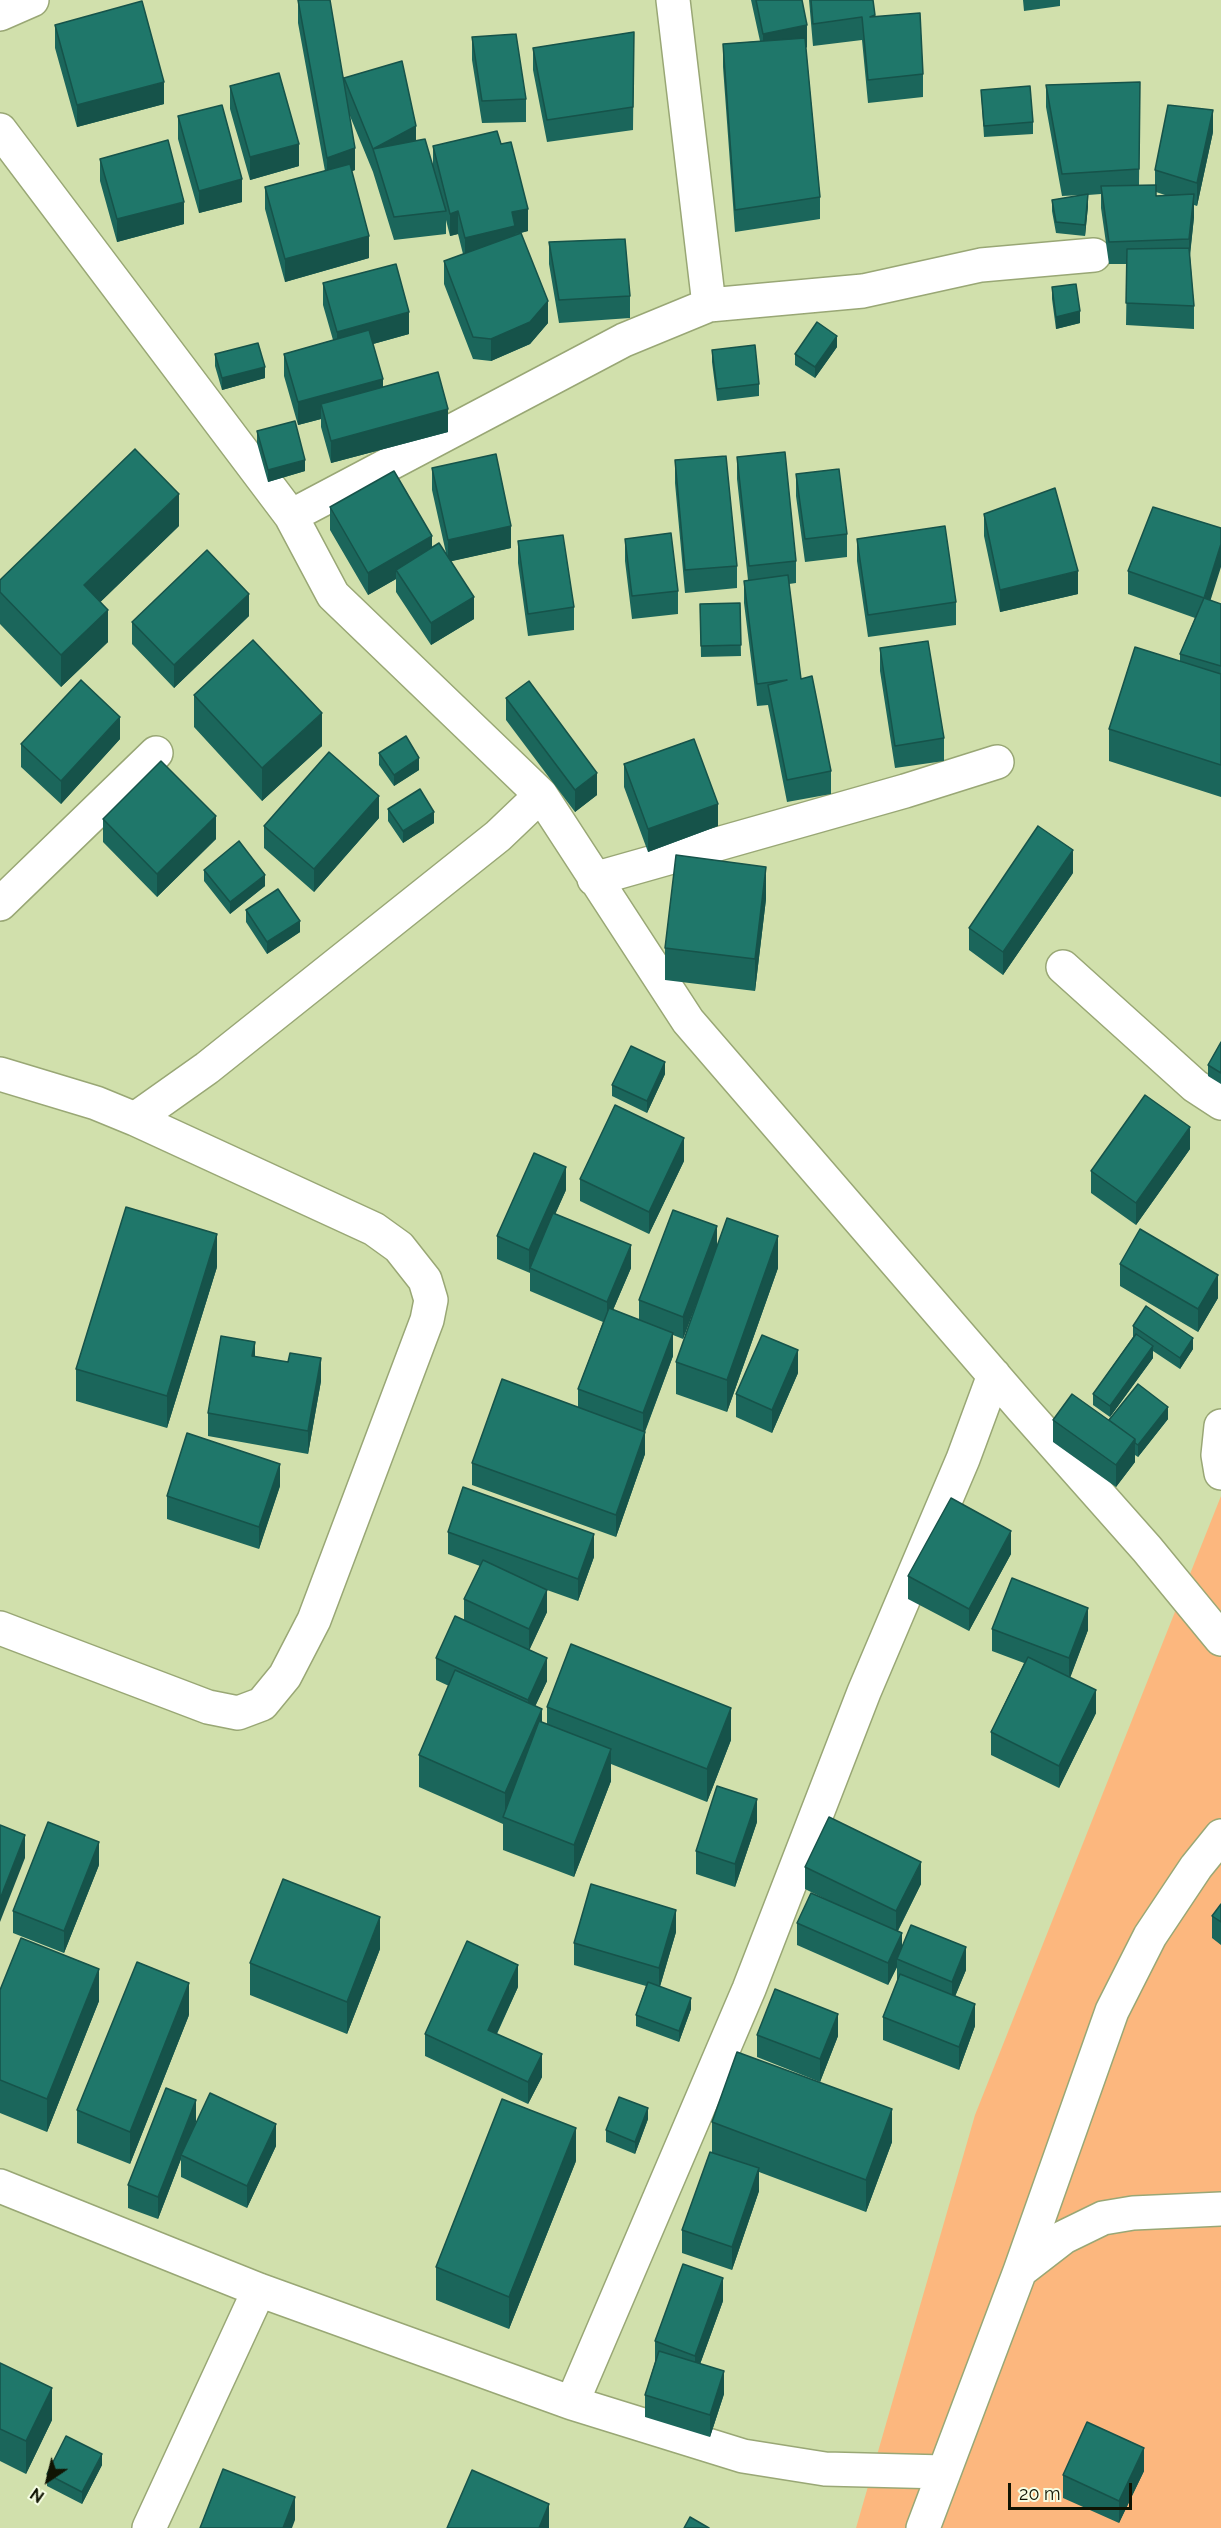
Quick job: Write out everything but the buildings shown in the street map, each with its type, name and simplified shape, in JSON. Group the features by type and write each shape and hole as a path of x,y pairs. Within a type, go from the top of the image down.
{"street":[{"path":"0,14 32,0"},
{"path":"673,0 709,305"},
{"path":"0,130 291,516 333,595 541,795 688,1021 1221,1639"},
{"path":"291,516 624,340 709,305 863,291 981,265 1094,255"},
{"path":"0,904 156,753"},
{"path":"594,879 905,791 997,762"},
{"path":"135,1119 207,1068 490,843 541,795"},
{"path":"1063,967 1195,1086 1221,1103"},
{"path":"0,1074 96,1103 135,1119 374,1229 399,1247 425,1280 430,1300 427,1320 314,1620 285,1676 262,1704 238,1713 208,1707 0,1628"},
{"path":"572,2403 749,1989 864,1692 970,1442 994,1375"},
{"path":"1221,1426 1218,1455 1221,1473"},
{"path":"922,2528 1020,2271 1112,2011 1150,1936 1196,1867 1221,1836"},
{"path":"0,2186 259,2290 572,2403 742,2456 825,2469 944,2472"},
{"path":"1020,2271 1064,2237 1103,2218 1133,2212 1221,2210"},
{"path":"149,2528 259,2290"}],"shaded area":[{"path":"1221,1496 1221,2528 856,2528 975,2115"}]}
